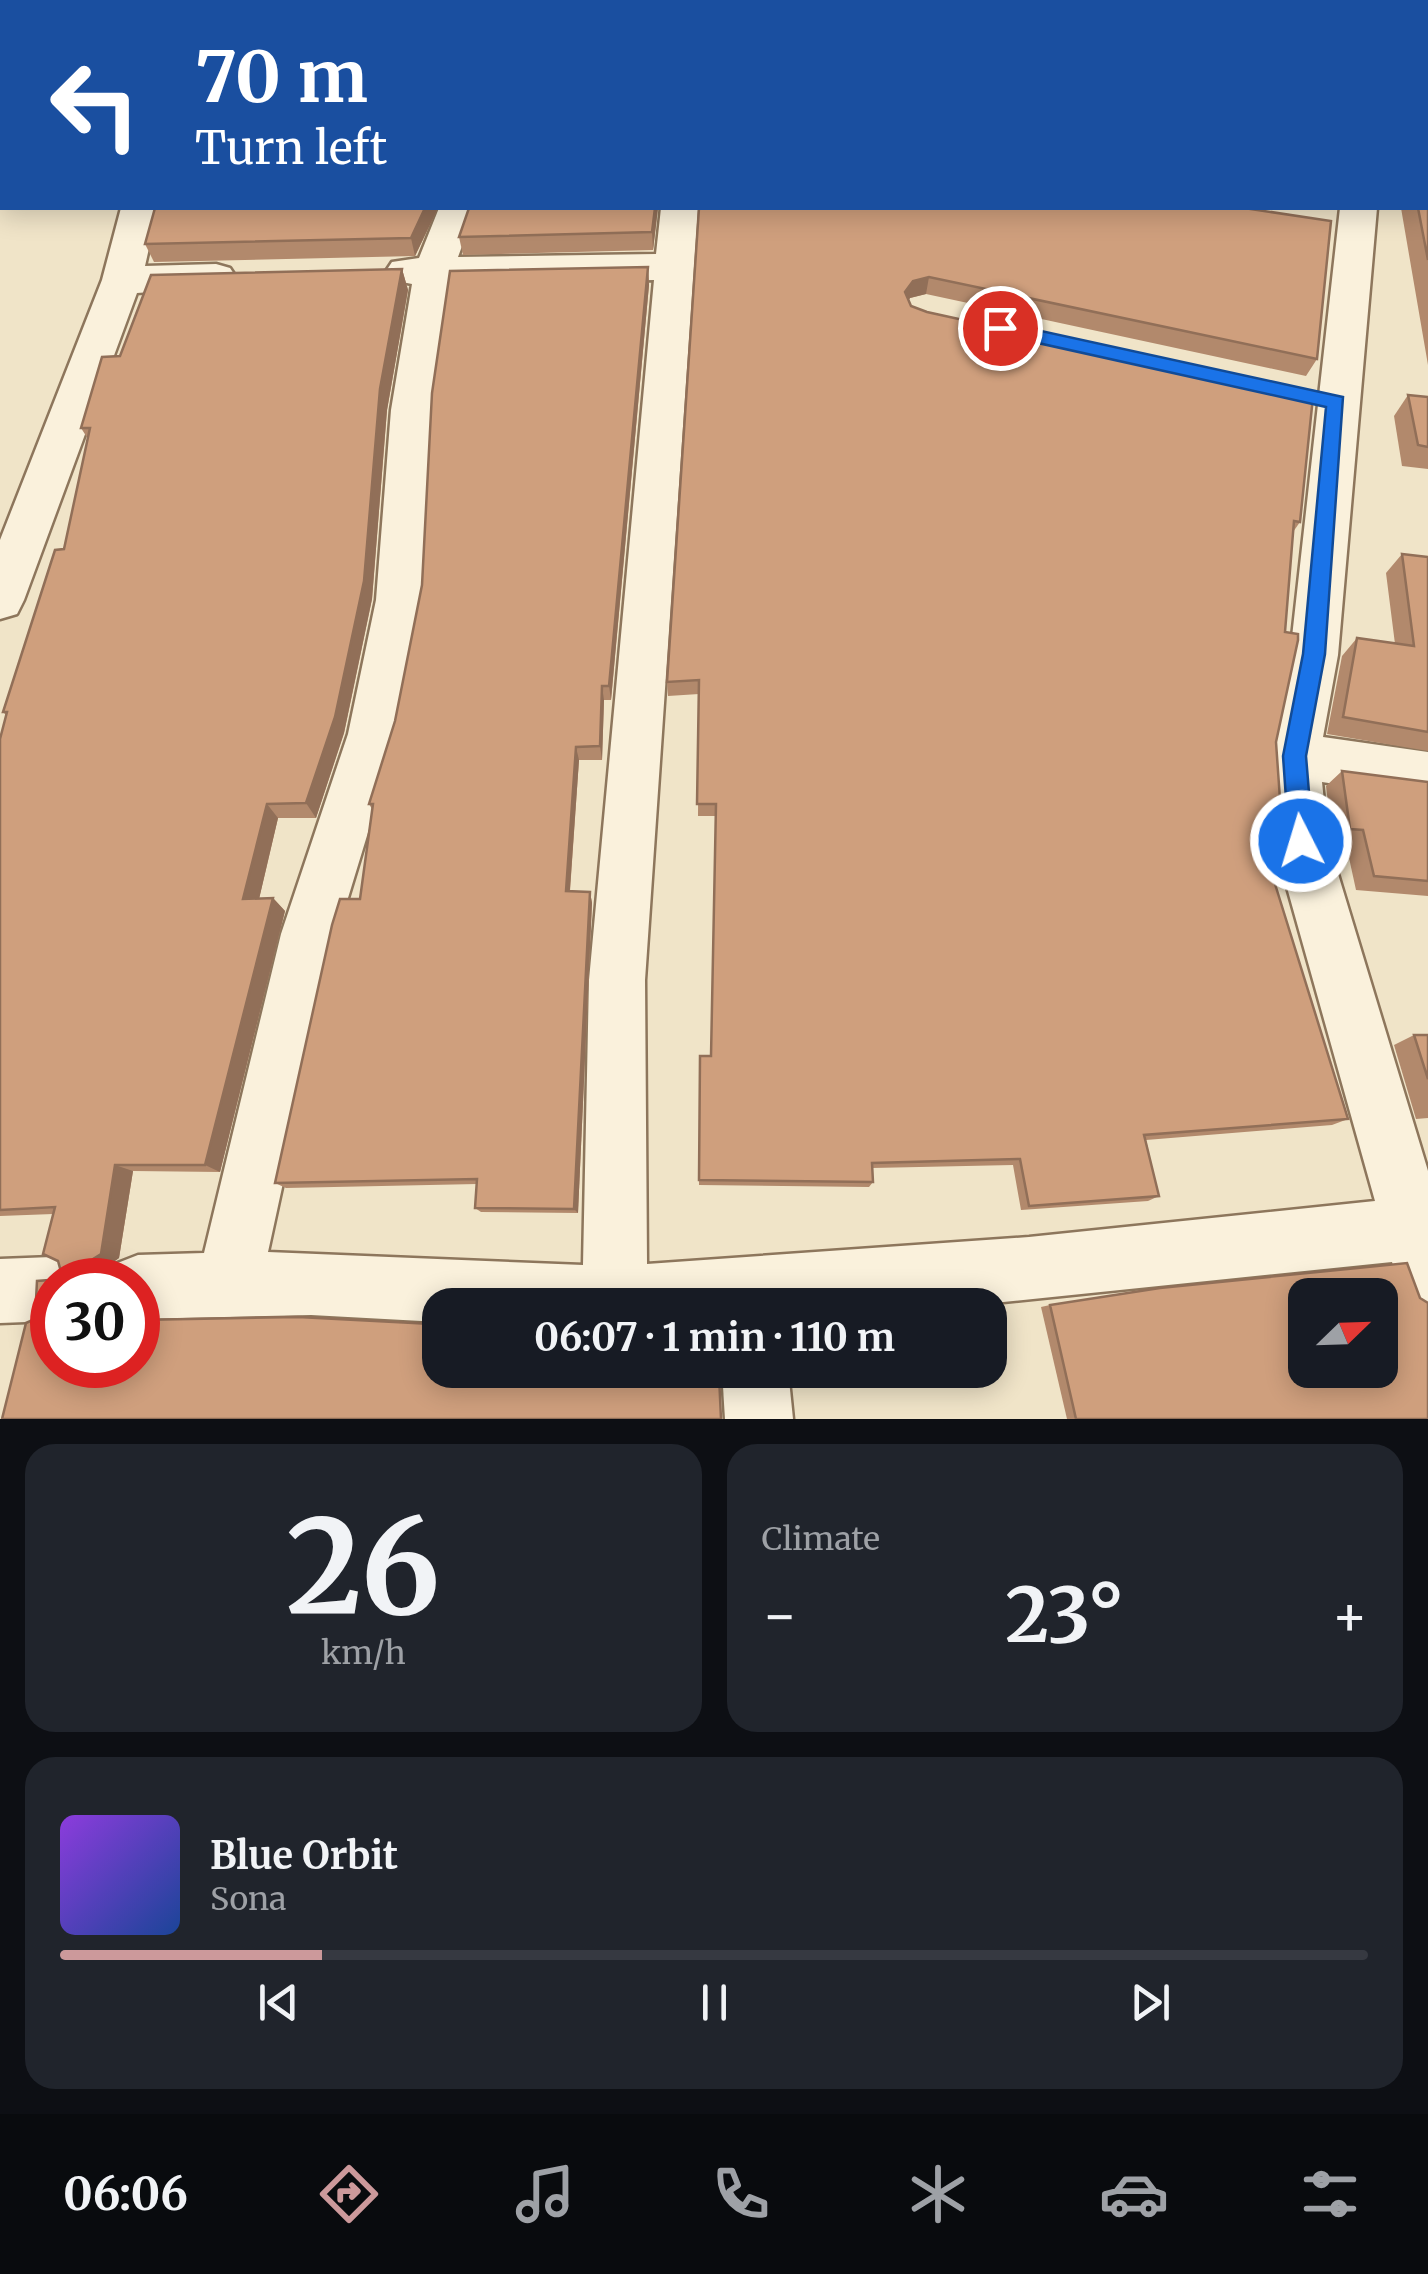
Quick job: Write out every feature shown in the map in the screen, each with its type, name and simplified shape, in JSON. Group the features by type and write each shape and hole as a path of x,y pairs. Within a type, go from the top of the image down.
{"street":[{"path":"0,600 122,280 139,210"},
{"path":"228,1284 309,934 373,734 400,600 412,410 434,270 456,210"},
{"path":"615,1288 617,980 671,266 679,210"},
{"path":"906,1288 1420,1252 1301,841 1294,756 1314,654 1318,398 1345,219"},
{"path":"376,272 671,266"},
{"path":"122,280 259,276"},
{"path":"1294,756 1428,775"},
{"path":"160,1286 311,1283 422,1289"},
{"path":"0,1291 30,1290"},
{"path":"756,1388 759,1419"}],"building":[{"path":"154,210 424,210 411,238 145,244"},
{"path":"468,210 655,210 652,232 459,237"},
{"path":"699,210 1257,210 1331,221 1317,359 929,277 913,281 905,292 911,306 927,312 1313,397 1300,522 1294,521 1285,632 1298,634 1298,640 1276,742 1282,828 1257,826 1348,1119 1144,1135 1159,1196 1029,1206 1020,1159 872,1163 873,1182 699,1180 700,1056 711,1056 716,804 697,804 699,680 667,682"},
{"path":"1418,210 1428,210 1428,260"},
{"path":"648,267 609,686 602,686 600,746 576,747 566,891 590,892 574,1209 475,1208 477,1179 275,1183 332,925 340,899 360,899 373,804 369,804 395,721 422,585 432,393 450,271"},
{"path":"402,269 380,389 364,581 335,717 306,803 267,804 243,899 273,898 205,1165 115,1165 101,1254 95,1258 52,1258 43,1254 55,1207 0,1210 0,739 7,712 3,712 55,550 64,549 90,428 81,428 102,357 120,356 151,275"},
{"path":"1408,395 1428,397 1428,447 1418,445"},
{"path":"1402,554 1428,557 1428,732 1343,717 1357,638 1414,646"},
{"path":"1342,771 1428,782 1428,881 1374,876 1363,830 1350,829"},
{"path":"1414,1035 1428,1035 1428,1079"},
{"path":"1407,1263 1420,1298 1428,1303 1428,1419 1076,1419 1050,1305 1160,1288"},
{"path":"298,1317 422,1324 422,1388 720,1388 721,1419 2,1419 26,1323 30,1321 30,1388 160,1388 160,1320"}],"route":[{"path":"1000,328 1336,402 1314,654 1294,756 1301,841"}]}
